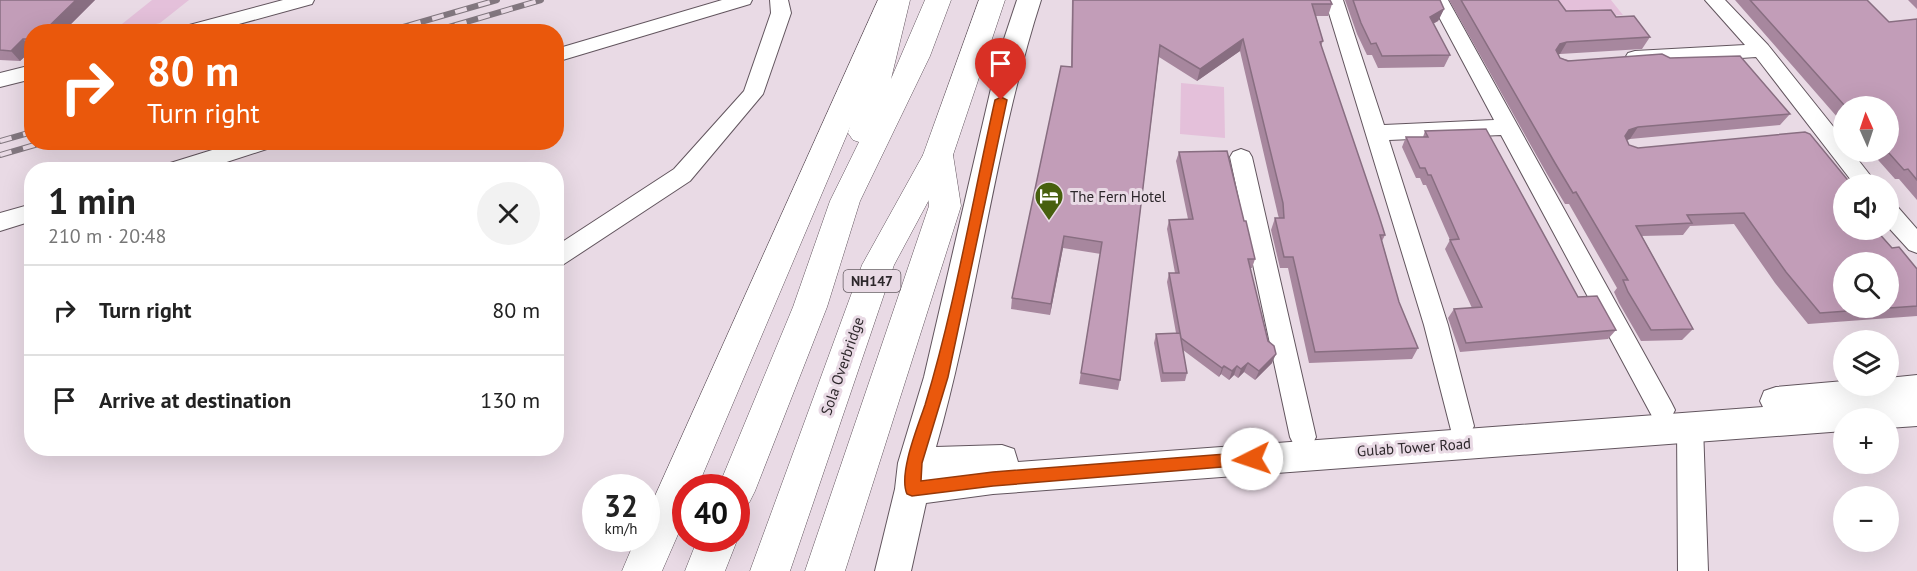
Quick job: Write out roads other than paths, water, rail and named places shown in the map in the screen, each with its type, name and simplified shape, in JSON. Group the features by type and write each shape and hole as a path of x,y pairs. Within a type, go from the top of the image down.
{"main road":[{"path":"642,571 891,0"},
{"path":"845,201 897,0"},
{"name":"NH147","path":"743,474 810,307 845,201 916,56 938,0"},
{"name":"Sola Overbridge","path":"770,571 878,265 938,155 992,0"},
{"path":"825,571 945,206 938,155"},
{"path":"705,571 712,552"}],"street":[{"path":"215,24 305,0"},
{"path":"564,54 743,0"},
{"path":"564,253 682,175 753,94 781,13 779,0"},
{"path":"893,571 914,476 940,377 1011,54 1029,0"},
{"path":"1334,0 1436,325 1461,426"},
{"path":"1439,0 1662,410"},
{"path":"1714,0 1761,50 1858,174"},
{"path":"1620,59 1761,50"},
{"path":"0,80 24,74"},
{"path":"1375,133 1508,127"},
{"path":"1801,133 1824,131"},
{"path":"201,162 239,150"},
{"path":"1240,157 1303,437"},
{"path":"0,222 24,214"},
{"path":"1899,224 1917,244"},
{"path":"914,476 1002,460 1917,389"},
{"name":"Gulab Tower Road","path":"914,476 993,479 1690,426 1917,412"},
{"path":"1690,426 1693,571"}],"railway":[{"path":"414,24 497,0"},
{"path":"459,24 541,0"},
{"path":"0,141 24,134"},
{"path":"0,155 24,148"}],"place":[{"name":"The Fern Hotel","path":"1049,222"}]}
